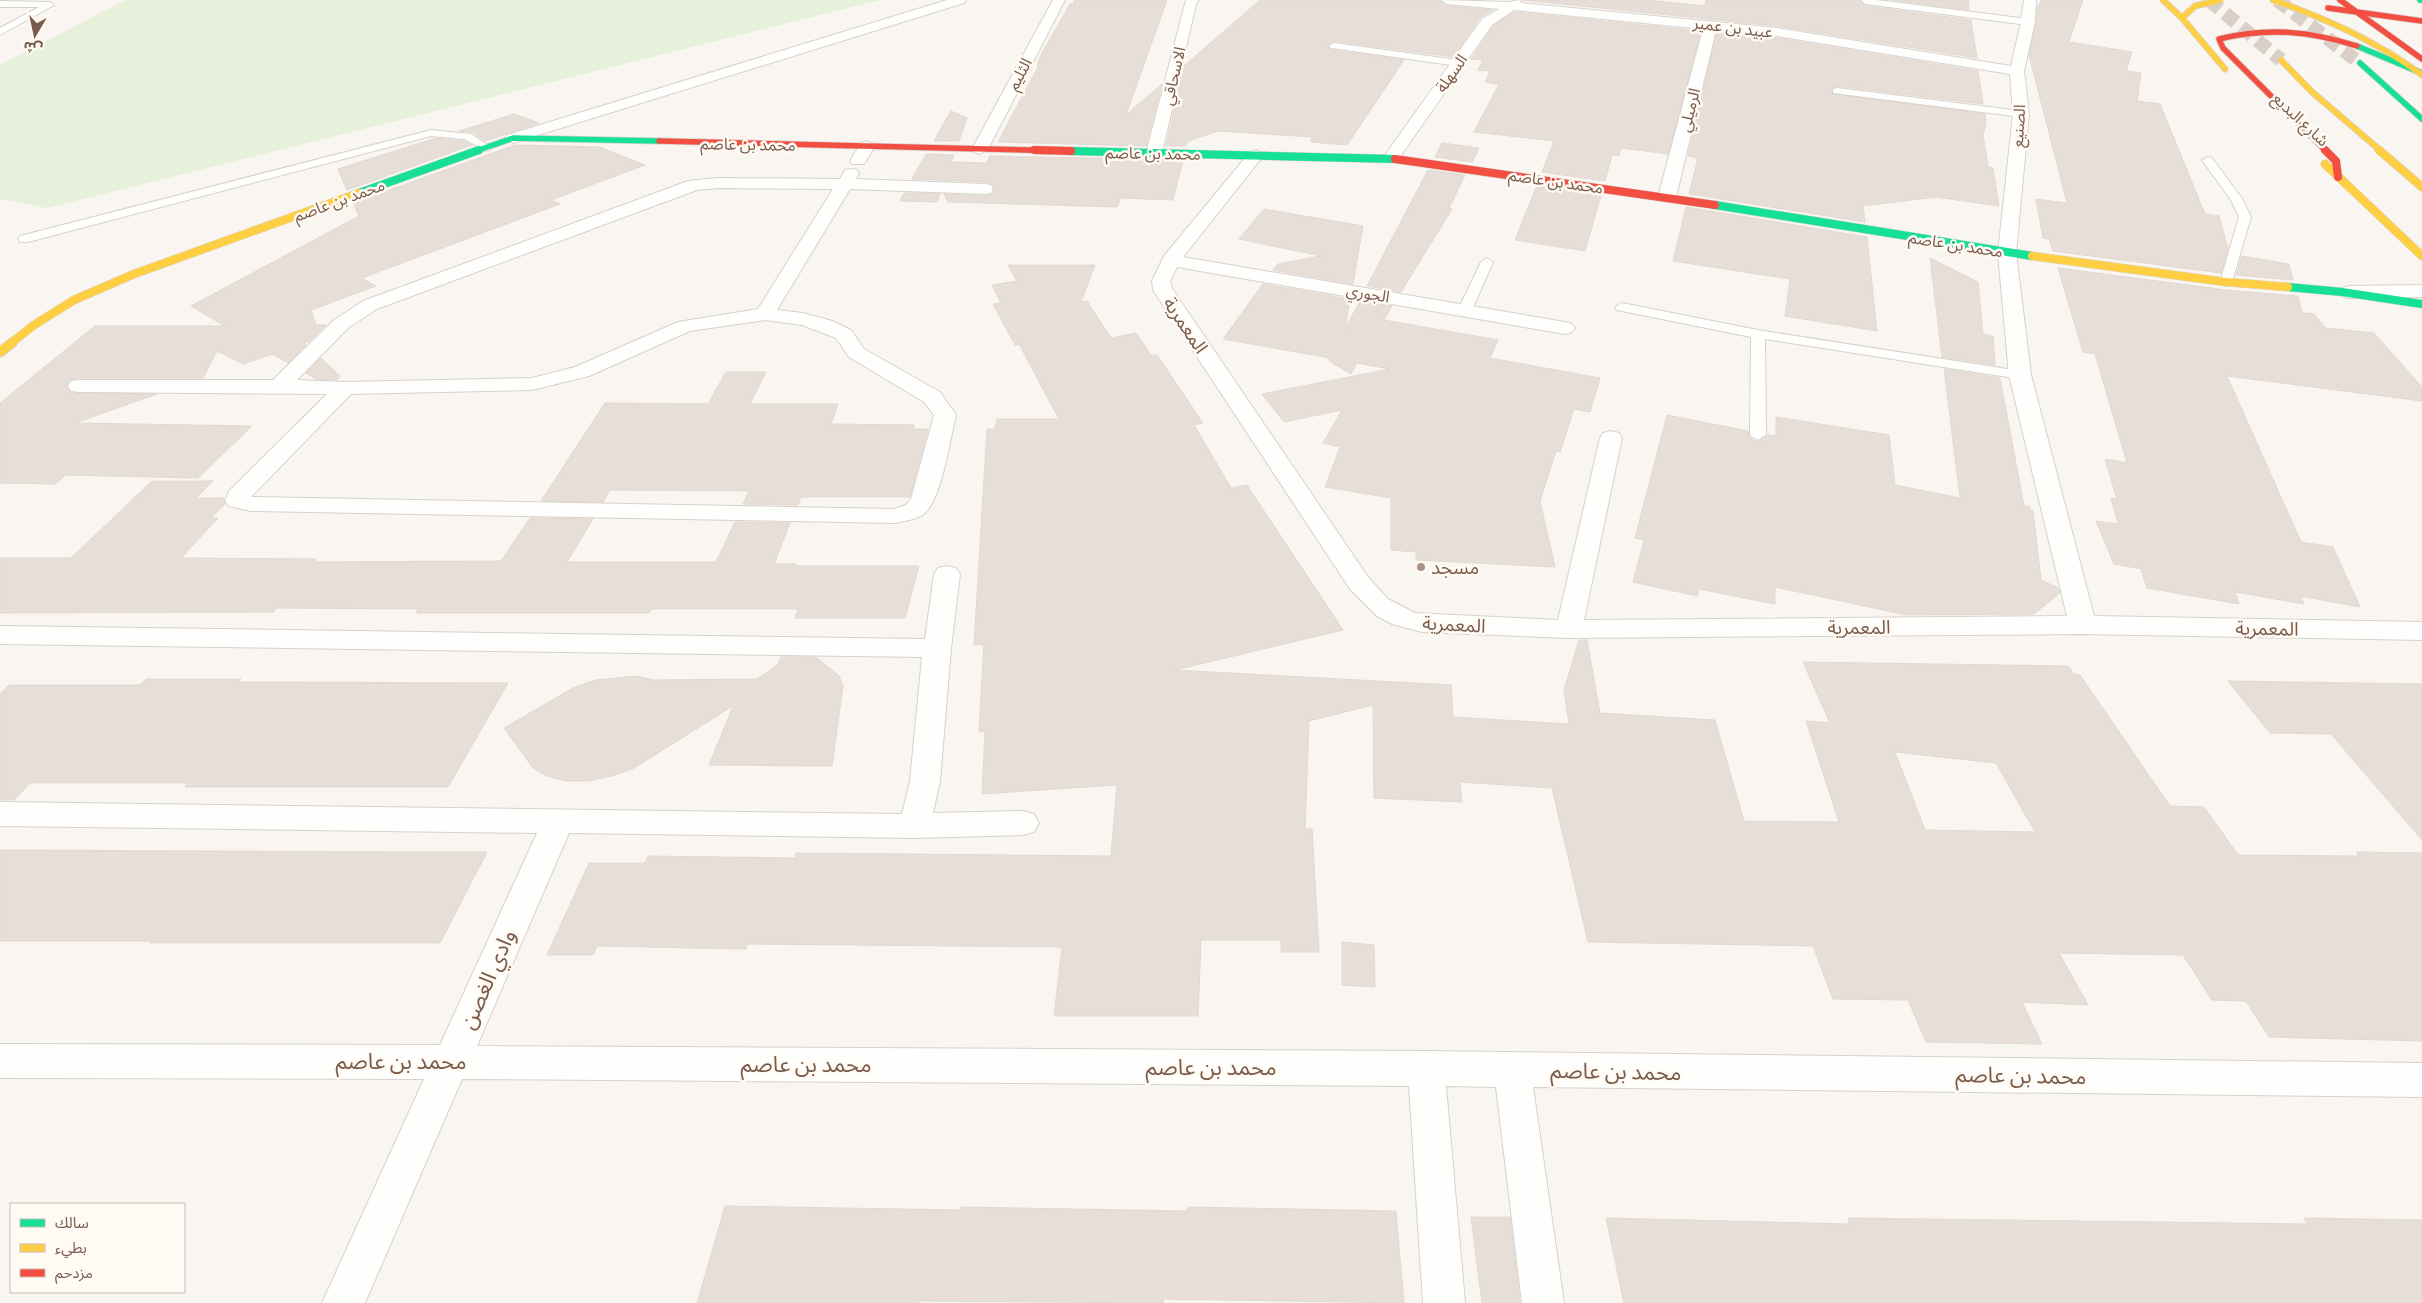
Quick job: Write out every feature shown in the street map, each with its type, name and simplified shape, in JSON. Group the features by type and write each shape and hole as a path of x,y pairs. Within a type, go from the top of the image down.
{"main road":[{"path":"2182,18 2195,6 2220,0"},
{"path":"2273,0 2422,21"},
{"path":"2273,0 2361,33 2393,52 2420,74"},
{"path":"2297,0 2359,12"},
{"path":"2303,0 2420,4"},
{"path":"2341,1 2421,55"},
{"path":"2158,3 2182,18 2232,75"},
{"path":"2158,3 2194,33"},
{"path":"2338,177 2336,161 2223,48 2219,39 2231,34 2262,31 2311,35 2343,41 2375,52 2420,74"},
{"name":"شارع البديع","path":"2281,60 2311,90 2422,187"},
{"path":"2360,63 2422,119"},
{"name":"شارع البديع","path":"2274,116 2422,256"},
{"name":"محمد بن عاصم","path":"0,352 34,325 74,300 134,274 514,138 1391,158 1667,197 2007,253 2226,282 2342,292 2422,304"}],"street":[{"path":"514,138 680,85 960,0"},
{"name":"الثليم","path":"980,149 1059,0"},
{"name":"الاسحاقي","path":"1154,153 1190,3 1193,0"},
{"name":"عبيد بن عمير","path":"1447,0 1777,32 2018,71"},
{"name":"السهلة","path":"1391,158 1487,22 1508,7 1522,0"},
{"name":"الصنيع","path":"2007,253 2021,114 2018,71 2028,22 2030,0"},
{"path":"1667,20 1674,6"},
{"name":"الرميلي","path":"1667,197 1710,24"},
{"path":"765,314 867,146"},
{"name":"المعمرية","path":"1256,155 1171,260 1161,282 1162,290 1372,599 1384,610 1403,619 1422,624 1568,629 2083,625 2422,630"},
{"path":"279,386 341,324 370,305 694,185 851,173 985,190"},
{"path":"2007,253 2020,375 2083,625"},
{"name":"الجوري","path":"1171,260 1565,328"},
{"name":"محمد بن عاصم","path":"2342,292 2422,291"},
{"path":"79,386 279,386 345,388 532,384 582,372 686,326 765,314 803,319 825,325 844,334 856,353 932,397 945,415 923,500 915,510 896,516 251,504 237,501 241,491 345,388"},
{"path":"1568,629 1611,438"},
{"path":"915,826 925,780 937,648 947,574"},
{"path":"0,635 937,648"},
{"path":"0,814 915,826 1023,823"},
{"name":"وادي الغصن","path":"343,1303 559,820"},
{"name":"محمد بن عاصم","path":"0,1061 451,1061 1426,1068 2422,1080"},
{"path":"1426,1068 1444,1303"},
{"path":"1512,1069 1543,1303"}],"lane":[{"path":"1865,1 2028,22"},
{"path":"0,4 50,5 0,32"},
{"path":"1334,46 1458,64"},
{"path":"1837,91 2021,114"},
{"path":"24,239 431,133 467,136 487,148"},
{"path":"2208,160 2237,200 2246,217 2226,282"},
{"path":"1465,310 1487,262"},
{"path":"1622,307 1758,334 2020,375"},
{"path":"1758,334 1758,435"}],"green space":[{"path":"125,0 880,0 47,208 0,199 0,65"}],"building":[{"path":"1075,0 1167,0 1126,115 1162,84 1146,146 998,142 1039,65 1037,65 1042,53 1070,4 1073,4"},
{"path":"1260,0 1439,0 1447,6 1493,10 1480,18 1453,57 1334,41 1328,44 1331,50 1404,60 1347,145 1311,142 1312,137 1218,131 1188,141 1186,146 1166,146 1184,66"},
{"path":"1522,0 1645,0 1705,6 1706,0 1859,0 1865,6 1971,20 1977,58 1777,26"},
{"path":"1892,0 1968,0 1969,10"},
{"path":"2041,0 2083,0 2069,42 2132,52 2126,71 2141,73 2137,101 2160,104 2205,214 2219,216 2228,249 2221,273 2053,251 2049,239 2043,238 2036,199 2067,203 2029,55 2037,9"},
{"path":"1514,12 1701,31 1668,154 1621,148 1619,156 1612,155 1605,181 1542,172 1554,141 1474,132 1499,84 1485,82 1490,71 1478,70 1483,60 1471,59 1493,26"},
{"path":"1717,32 1777,38 1978,71 1983,104 1837,86 1832,88 1831,93 1985,114 1986,124 1983,134 1988,167 1993,168 1999,206 1936,197 1863,206 1865,222 1689,194 1698,158 1688,156"},
{"path":"951,111 967,118 959,141 934,141"},
{"path":"514,114 539,123 485,141 472,132 459,131"},
{"path":"436,138 463,141 472,145 347,190 338,169"},
{"path":"1442,143 1479,148 1472,162 1435,157"},
{"path":"515,145 599,147 645,165 551,200 560,204 362,278 376,286 311,310 316,325 326,325 310,341 304,343 306,345 288,363 273,354 243,364 217,351 203,378 79,378 69,380 66,387 71,393 157,394 75,423 252,426 198,478 66,475 55,484 0,483 0,403 95,326 225,326 191,306 359,216 353,203"},
{"path":"926,154 954,155 951,162 987,163 990,156 1183,160 1173,200 1121,198 1117,207 948,202 944,194 985,196 993,194 995,188 991,183 985,182 912,179"},
{"path":"1428,170 1465,175 1449,208 1452,209 1401,292 1367,286"},
{"path":"1537,185 1601,195 1585,251 1515,240"},
{"path":"904,193 940,194 937,202 900,201"},
{"path":"1686,207 1867,237 1877,331 1785,316 1790,279 1673,261"},
{"path":"1264,209 1363,226 1353,284 1273,270 1278,264 1321,256 1239,239"},
{"path":"2242,256 2289,264 2293,280 2236,275"},
{"path":"1930,258 1978,282 1983,334 1993,336 1995,365 1942,357"},
{"path":"1008,265 1095,265 1081,302 1087,301 1111,338 1136,333 1151,355 1157,355 1203,423 1194,425 1231,488 1247,485 1343,630 1175,670 1451,685 1453,717 1569,724 1564,690 1579,640 1587,640 1600,713 1715,720 1744,821 1839,822 1806,721 1830,723 1803,662 2068,666 2074,674 2080,675 2170,806 2204,807 2238,855 2359,856 2356,852 2422,853 2422,1041 2269,1037 2246,1001 2212,1000 2183,955 2059,953 2088,1005 2022,1002 2042,1044 1926,1042 1908,1000 1833,999 1813,946 1588,942 1552,788 1460,782 1462,802 1374,798 1373,705 1309,721 1305,829 1312,829 1319,952 1281,952 1281,940 1201,940 1198,1016 1054,1016 1062,947 747,944 746,949 597,946 593,955 547,955 589,863 645,863 648,856 795,858 796,853 1111,856 1117,785 982,794 985,731 979,732 984,644 974,645 987,429 995,429 997,419 1059,419 1019,344 1015,345 993,304 1001,303 992,285 1017,281","holes":["1895,752 1996,763 2035,832 1925,830"]},
{"path":"2058,268 2226,290 2298,296 2302,313 2314,314 2326,328 2374,333 2422,387 2422,401 2227,376 2301,542 2333,547 2360,607 2300,596 2304,604 2235,592 2239,604 2147,588 2141,569 2114,564 2096,521 2118,524 2111,498 2117,499 2105,459 2127,463 2095,354 2083,352"},
{"path":"1263,284 1350,299 1345,329 1360,301 1392,306 1384,320 1498,340 1490,358 1600,378 1590,412 1574,409 1560,452 1556,451 1540,501 1555,567 1416,560 1416,552 1391,550 1391,498 1325,487 1340,447 1323,443 1342,410 1284,422 1262,394 1390,369 1357,363 1351,374 1329,361 1330,358 1223,339"},
{"path":"321,358 340,376 337,380 316,379 306,373"},
{"path":"1944,369 2000,378 2024,506 2030,507 2030,511 2033,511 2041,580 2058,588 2060,593 2034,614 1907,615 1775,587 1775,604 1699,589 1697,596 1633,582 1644,540 1635,538 1667,415 1748,431 1749,437 1757,442 1768,435 1776,436 1776,417 1889,435 1895,485 1960,498"},
{"path":"726,372 766,372 750,404 838,404 831,424 914,425 913,429 928,429 910,497 801,497 798,505 743,504 749,491 610,490 603,502 541,501 605,403 708,404"},
{"path":"152,481 213,481 196,498 224,498 225,504 211,518 218,518 181,558 316,559 314,562 501,561 530,518 593,519 567,562 716,562 735,522 790,523 774,564 796,564 795,566 919,566 905,618 795,618 798,609 651,609 649,613 416,613 419,609 276,608 274,612 0,613 0,558 71,558"},
{"path":"781,657 816,657 839,676 843,686 832,766 709,765 733,706 634,768 612,776 588,781 566,781 547,776 533,768 504,728 573,688 595,680 637,676 653,680 757,679 778,665"},
{"path":"146,679 241,679 238,682 508,683 448,787 185,787 188,783 30,783 14,800 0,800 0,694 9,685 140,685"},
{"path":"2228,681 2422,684 2422,840 2331,734 2270,733"},
{"path":"0,850 487,852 440,943 150,943 151,941 0,941"},
{"path":"1342,942 1374,945 1375,987 1342,985"},
{"path":"725,1206 961,1210 961,1207 1187,1211 1188,1207 1396,1211 1404,1303 1164,1299 1163,1303 919,1301 918,1303 697,1303"},
{"path":"1471,1217 1510,1217 1520,1303 1482,1303"},
{"path":"1606,1218 1849,1224 1848,1218 2308,1224 2304,1218 2422,1220 2422,1303 1624,1303"}],"tunnel":[{"path":"2209,0 2281,60"},
{"path":"2277,0 2360,63"}],"traffic: fast":[{"path":"2357,46 2419,72"},
{"path":"2360,63 2422,119"},
{"path":"359,193 513,138 659,141"},
{"path":"1071,151 1395,159"},
{"path":"1715,205 2032,256"},
{"path":"2288,287 2342,292 2422,304"}],"traffic: slow":[{"path":"2163,0 2182,18 2225,69"},
{"path":"2182,18 2195,6 2220,0"},
{"path":"2273,0 2313,14 2351,31 2405,62 2422,75"},
{"path":"2281,60 2311,91 2422,187"},
{"path":"2325,164 2422,256"},
{"path":"0,352 34,325 74,300 134,274 359,193"},
{"path":"2032,256 2226,282 2288,287"}],"traffic: jam":[{"path":"2340,0 2422,59"},
{"path":"2328,8 2422,21"},
{"path":"2338,177 2336,161 2223,48 2219,39 2254,32 2288,31 2323,36 2357,46"},
{"path":"659,141 1071,151"},
{"path":"1395,159 1715,205"}],"place":[{"name":"مسجد","path":"1421,567"}]}
